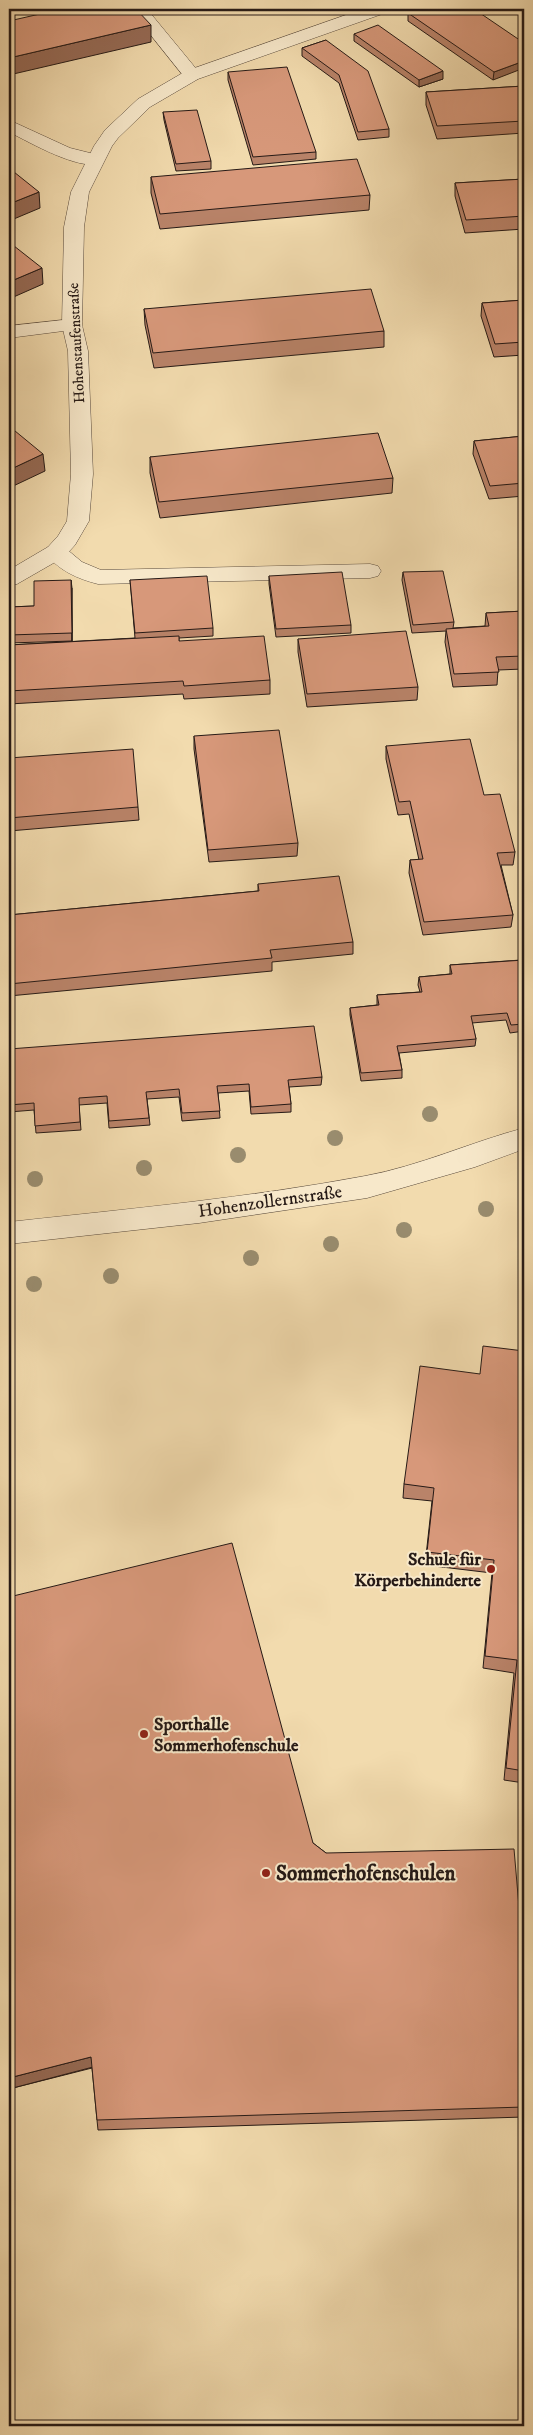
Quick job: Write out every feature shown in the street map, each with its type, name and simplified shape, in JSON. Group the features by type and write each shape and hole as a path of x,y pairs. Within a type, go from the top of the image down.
{"street":[{"path":"138,9 192,75"},
{"name":"Hohenstaufenstraße","path":"11,575 56,552 67,540 78,521 82,499 78,351 72,325 74,227 80,192 95,160 111,134 144,103 192,75 379,9"},
{"path":"9,125 63,152 95,160"},
{"path":"9,332 72,325"},
{"path":"56,552 74,566 98,577 370,571"},
{"name":"Hohenzollernstraße","path":"9,1233 199,1212 367,1187 475,1156 524,1138"}],"building":[{"path":"62,9 136,9 151,25 9,58 9,21"},
{"path":"421,9 474,9 524,43 524,61 494,72 408,13"},
{"path":"378,25 443,71 419,80 354,34"},
{"path":"326,40 368,71 389,129 358,132 339,75 302,48"},
{"path":"287,67 316,152 253,157 228,72"},
{"path":"524,86 524,121 437,126 426,92"},
{"path":"197,110 211,161 176,164 163,112"},
{"path":"357,159 370,195 160,214 151,177"},
{"path":"9,168 39,192 9,204"},
{"path":"524,179 524,216 466,220 455,183"},
{"path":"9,242 42,268 9,282"},
{"path":"371,289 384,331 153,353 144,309"},
{"path":"524,300 524,342 495,344 482,303"},
{"path":"9,426 43,454 9,470"},
{"path":"378,433 393,478 159,502 150,457"},
{"path":"524,436 524,483 490,486 474,441"},
{"path":"443,571 454,622 413,625 403,572"},
{"path":"342,572 351,625 276,629 269,576"},
{"path":"207,576 213,628 135,633 130,580"},
{"path":"71,580 72,633 9,635 9,607 34,606 34,581"},
{"path":"524,611 524,656 496,657 499,672 454,674 446,629 489,626 486,613"},
{"path":"406,631 418,687 307,694 298,639"},
{"path":"179,636 179,641 264,636 270,680 184,686 183,681 9,691 9,645"},
{"path":"279,730 298,843 208,850 194,736"},
{"path":"470,739 484,795 500,794 515,852 497,853 513,915 424,922 410,860 423,859 410,801 399,802 386,746"},
{"path":"133,749 138,807 9,818 9,758"},
{"path":"339,876 353,942 270,950 272,958 9,984 9,915 259,891 258,884"},
{"path":"524,960 524,1024 511,1025 507,1013 471,1016 476,1039 397,1046 402,1070 361,1073 350,1008 379,1005 377,995 422,992 419,977 452,974 450,965"},
{"path":"314,1026 322,1077 288,1080 291,1104 251,1107 249,1084 217,1086 220,1111 182,1113 179,1089 146,1092 149,1118 109,1121 107,1096 79,1098 80,1122 35,1126 34,1103 9,1105 9,1049"},
{"name":"Schule für Körperbehinderte","path":"483,1346 524,1351 524,1771 506,1768 517,1660 485,1656 494,1560 427,1552 434,1488 404,1484 420,1366 480,1374"},
{"path":"232,1543 313,1843 326,1853 514,1849 524,1965 524,2107 97,2120 91,2057 9,2078 9,1597"}],"place":[{"name":"Schule für Körperbehinderte","path":"491,1569"},
{"name":"Sporthalle Sommerhofenschule","path":"144,1734"},
{"name":"Sommerhofenschulen","path":"266,1873"}]}
